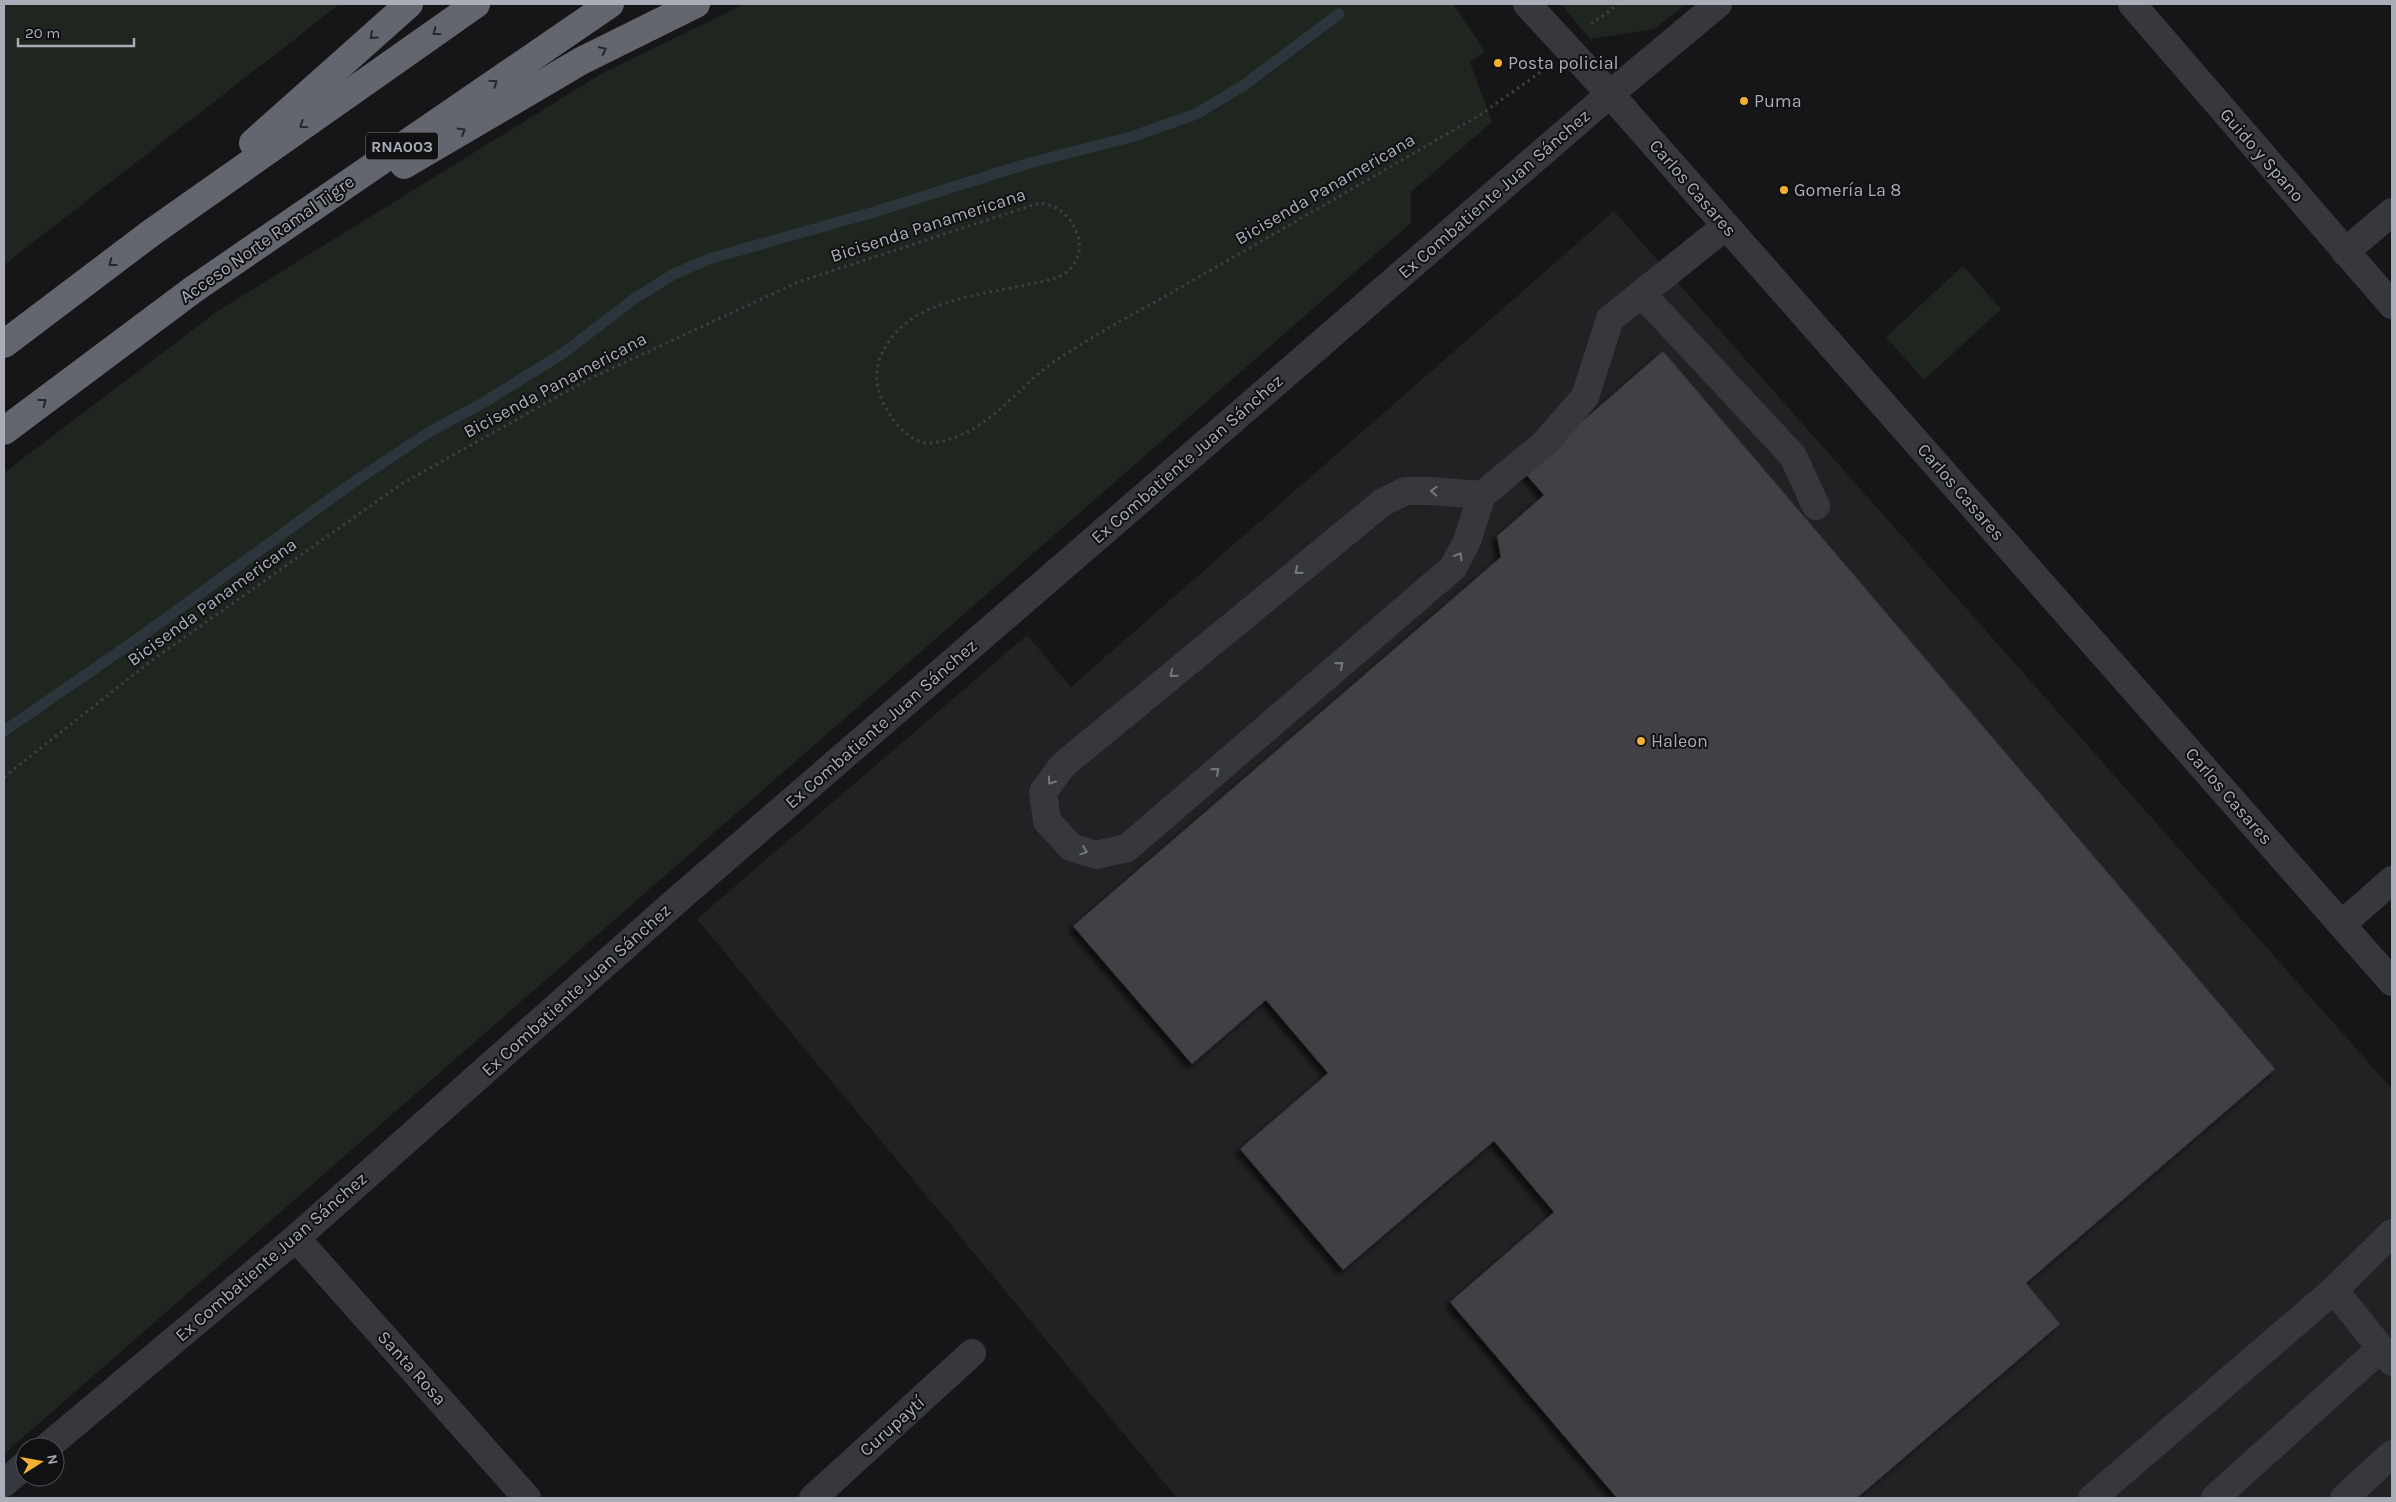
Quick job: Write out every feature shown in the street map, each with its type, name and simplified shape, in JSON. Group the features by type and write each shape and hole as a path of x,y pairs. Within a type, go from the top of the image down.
{"highway":[{"path":"150,233 409,4"},
{"path":"4,344 150,233 476,4"},
{"name":"Acceso Norte Ramal Tigre","path":"4,431 194,289 610,4"},
{"path":"194,289 580,61 696,4"}],"street":[{"name":"Carlos Casares","path":"1527,4 1610,94 2392,982"},
{"name":"Ex Combatiente Juan Sánchez","path":"59,1437 296,1238 676,901 1610,94 1718,4"},
{"name":"Guido y Spano","path":"2132,4 2392,305"},
{"path":"2345,252 2392,212"},
{"path":"1482,496 1431,491 1406,491 1383,502 1062,765 1044,792 1046,821 1070,847 1096,855 1127,848 1453,568 1467,541 1482,496 1545,443 1585,397 1610,319 1726,226"},
{"path":"1642,294 1793,456 1816,506"},
{"path":"2342,924 2392,880"},
{"path":"2092,1498 2334,1290 2392,1233"},
{"name":"Santa Rosa","path":"296,1238 527,1498"},
{"path":"2215,1498 2387,1355 2334,1290"},
{"name":"Curupaytí","path":"813,1498 972,1353"},
{"path":"2344,1498 2392,1454"},
{"path":"4,1483 15,1474"}],"path":[{"name":"Bicisenda Panamericana","path":"4,777 151,661 403,483 589,379 789,286 1039,203 1048,204 1067,215 1074,225 1080,248 1072,268 1050,280 952,302 930,309 909,322 890,339 879,357 875,376 882,399 892,420 907,434 926,443 949,440 985,422 1057,359 1480,115 1525,84"}],"shaded area":[{"path":"4,4 340,4 4,265"},
{"path":"744,4 1453,4 1485,51 1470,62 1492,122 1411,192 1411,223 23,1437 15,1437 15,1444 4,1454 4,473 216,312 601,74"},
{"path":"1561,4 1686,4 1654,29 1590,39"},
{"path":"1614,211 2392,1089 2392,1498 1177,1498 697,919 1027,635 1071,687"},
{"path":"1963,266 2001,309 1924,380 1886,337"}],"building":[{"name":"Haleon","path":"1663,351 2275,1069 2026,1283 2060,1324 1857,1498 1617,1498 1450,1302 1554,1212 1494,1141 1343,1270 1240,1149 1328,1073 1266,1000 1192,1064 1073,926 1501,557 1497,536 1544,495 1524,472"}],"waterway":[{"path":"4,731 136,640 351,484 429,432 481,404 562,354 634,299 674,274 709,259 874,212 1029,163 1131,137 1196,114 1244,85 1339,14"}],"place":[{"name":"Posta policial","path":"1498,63"},
{"name":"Puma","path":"1744,101"},
{"name":"Gomería La 8","path":"1784,190"},
{"name":"Haleon","path":"1641,741"}]}
